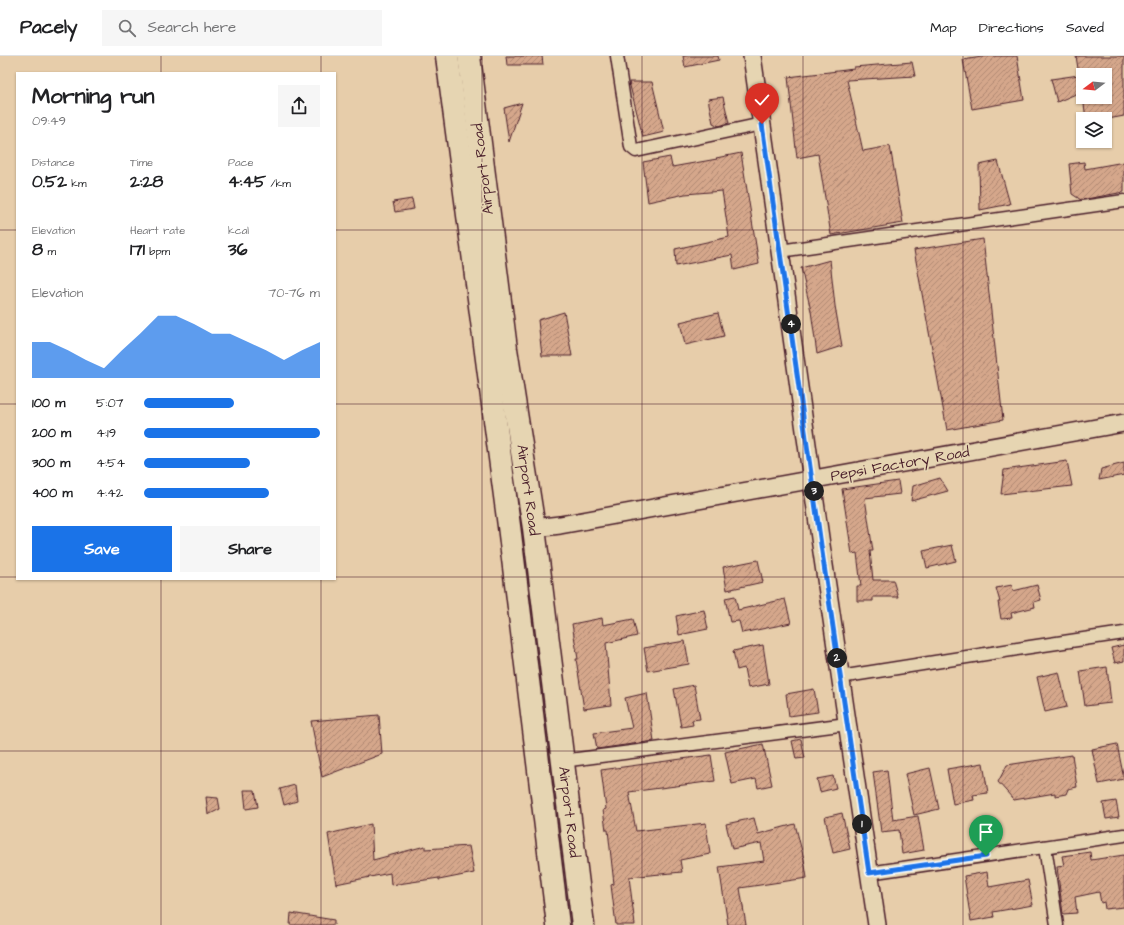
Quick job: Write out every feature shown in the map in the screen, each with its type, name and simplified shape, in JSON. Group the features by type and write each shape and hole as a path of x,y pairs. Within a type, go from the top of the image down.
{"highway":[{"name":"Airport Road","path":"447,56 509,526 558,925"},
{"name":"Airport Road","path":"469,56 506,349 534,528 583,925"}],"street":[{"path":"617,56 631,147 636,151 762,124"},
{"path":"752,56 840,677 877,925"},
{"path":"780,251 1124,201"},
{"name":"Pepsi Factory Road","path":"534,528 560,525 1124,423"},
{"path":"840,677 1124,633"},
{"path":"562,761 847,724"},
{"path":"869,873 1124,835"},
{"path":"1045,847 1057,925"}],"building":[{"path":"506,56 542,56 543,65 507,65"},
{"path":"683,56 718,56 719,60 685,67"},
{"path":"988,56 1017,56 1024,100 972,109 963,60"},
{"path":"1076,56 1124,56 1124,116 1112,118 1112,112 1085,112 1084,104 1112,104 1112,68 1078,68"},
{"path":"912,62 915,76 847,80 863,151 890,146 903,223 831,235 818,154 797,158 788,77 854,69 854,67"},
{"path":"1076,75 1076,94 1057,102 1051,79"},
{"path":"629,82 652,82 664,132 643,137"},
{"path":"723,97 729,123 719,126 713,123 708,99"},
{"path":"522,103 509,142 504,108"},
{"path":"741,153 759,264 734,270 732,255 676,266 675,249 729,237 722,191 685,194 648,202 643,162 670,157 672,167"},
{"path":"998,161 1010,204 980,210 979,165"},
{"path":"1084,162 1085,169 1124,162 1124,192 1081,200 1072,194 1069,164"},
{"path":"412,199 414,209 395,212 393,202"},
{"path":"983,239 1003,420 947,430 914,250"},
{"path":"830,260 835,306 842,346 817,354 811,311 801,268"},
{"path":"564,312 572,356 542,356 538,320"},
{"path":"718,313 724,336 685,345 680,322"},
{"path":"1067,461 1072,486 1001,494 1004,470"},
{"path":"1124,463 1124,475 1099,480 1101,469"},
{"path":"940,478 948,491 911,501 913,486"},
{"path":"898,481 900,494 865,498 873,551 870,551 873,580 893,580 898,597 873,597 873,601 857,601 857,586 861,586 857,553 852,554 842,489"},
{"path":"952,545 956,561 927,568 923,551"},
{"path":"758,560 763,582 727,590 723,567"},
{"path":"1012,585 1013,591 1037,585 1041,600 1034,602 1035,607 1011,613 1012,618 1001,619 998,602 1000,602 996,588"},
{"path":"735,596 738,610 785,599 791,623 742,633 739,621 730,622 725,598"},
{"path":"704,610 708,629 679,635 676,616"},
{"path":"602,618 603,625 633,619 637,636 606,643 611,705 584,709 572,624"},
{"path":"685,641 689,664 648,671 644,648"},
{"path":"763,645 769,684 748,688 744,668 737,670 733,651"},
{"path":"1124,645 1124,661 1115,663 1111,648"},
{"path":"1107,667 1111,703 1085,706 1080,671"},
{"path":"1059,672 1067,707 1045,712 1037,677"},
{"path":"694,685 700,719 692,720 693,725 681,727 674,689"},
{"path":"814,689 818,712 789,716 786,694"},
{"path":"647,693 654,741 597,749 594,733 632,728 625,698"},
{"path":"379,715 382,754 322,777 311,721"},
{"path":"801,739 805,758 796,759 792,741"},
{"path":"763,744 772,785 758,788 756,779 732,784 725,752"},
{"path":"1117,744 1124,779 1099,784 1092,749"},
{"path":"711,755 715,781 629,792 636,831 706,823 710,854 680,860 682,872 629,877 635,925 616,925 611,885 614,884 608,830 606,830 603,810 606,809 601,770"},
{"path":"1072,755 1077,787 1068,789 1066,794 1055,796 1055,793 1014,800 998,782 1007,765"},
{"path":"983,763 988,793 973,795 974,800 953,804 947,769"},
{"path":"930,768 939,809 914,815 905,774"},
{"path":"887,770 893,820 918,816 924,850 902,854 899,830 881,832 873,772"},
{"path":"833,776 836,788 820,792 817,779"},
{"path":"295,785 297,801 284,805 280,789"},
{"path":"244,790 255,790 258,807 246,809"},
{"path":"206,797 218,798 220,809 208,815"},
{"path":"1116,801 1119,817 1106,819 1103,803"},
{"path":"842,813 850,849 833,853 825,817"},
{"path":"754,818 758,834 795,824 807,878 740,888 746,925 728,925 719,867 764,861 761,843 732,849 726,824"},
{"path":"371,824 373,860 425,846 425,849 469,846 474,873 439,880 439,878 391,885 390,873 336,884 328,834"},
{"path":"1090,852 1091,860 1124,855 1124,907 1105,909 1104,902 1101,903 1099,892 1075,897 1077,913 1063,914 1057,867 1064,866 1062,856"},
{"path":"987,872 989,887 1028,880 1033,905 993,912 994,917 971,921 964,876"},
{"path":"291,913 334,920 334,925 290,925"}],"route":[{"path":"762,124 869,873 986,856"}]}
